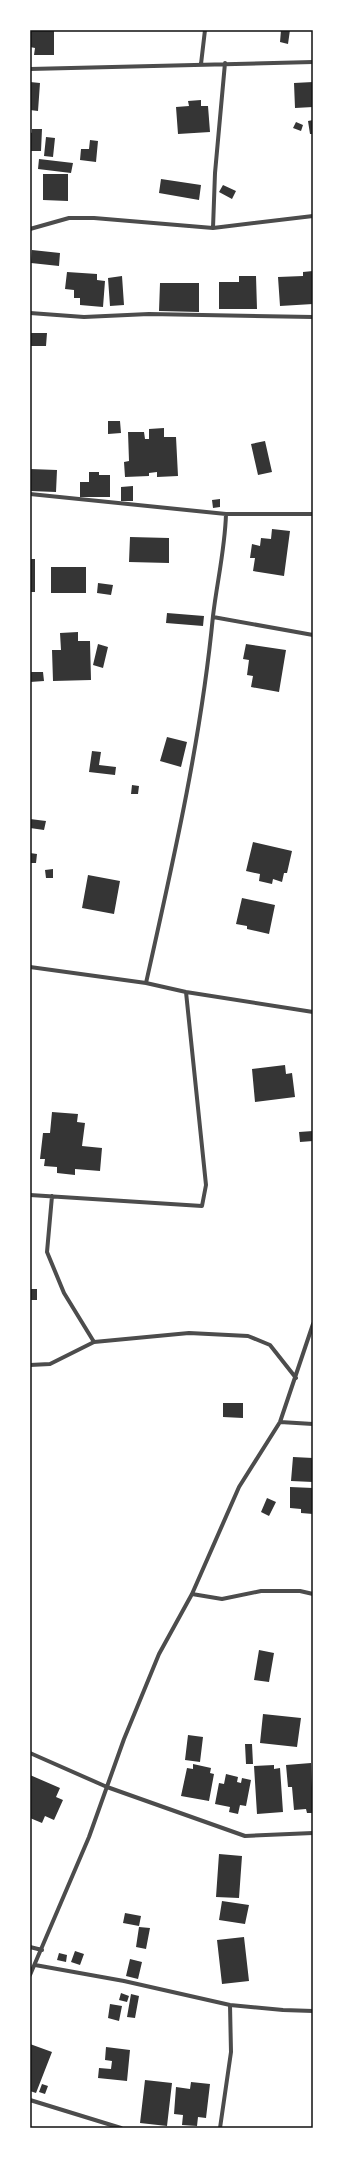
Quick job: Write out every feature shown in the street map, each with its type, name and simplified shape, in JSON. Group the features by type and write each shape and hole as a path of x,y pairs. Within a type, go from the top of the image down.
{"street":[{"path":"201,64 205,30"},
{"path":"30,69 313,62"},
{"path":"213,228 215,173 225,63"},
{"path":"30,229 69,218 94,218 213,228 313,216"},
{"path":"30,313 84,317 149,314 313,317"},
{"path":"30,494 226,514 313,514"},
{"path":"146,983 203,708 212,644 213,617 223,557 226,514"},
{"path":"213,617 313,635"},
{"path":"30,967 146,983 186,992 313,1012"},
{"path":"30,1195 202,1206 206,1184 186,992"},
{"path":"52,1196 48,1252 64,1293 94,1342"},
{"path":"30,1975 42,1950 89,1837 159,1654 192,1594 239,1487 280,1422 313,1324"},
{"path":"30,1365 50,1364 94,1342 189,1333 248,1336 270,1345 296,1378"},
{"path":"280,1422 313,1424"},
{"path":"192,1594 222,1599 261,1591 300,1591 313,1594"},
{"path":"30,1753 107,1787 245,1836 313,1833"},
{"path":"30,1947 42,1950"},
{"path":"35,1965 124,1981 230,2005 313,2011"},
{"path":"220,2128 231,2052 230,2005"},
{"path":"30,2100 121,2128"}],"building":[{"path":"30,30 54,30 54,55 34,55 35,48 30,47"},
{"path":"281,30 290,30 288,44 280,42"},
{"path":"30,82 40,83 38,111 30,110"},
{"path":"313,82 313,107 295,108 294,83"},
{"path":"201,100 201,106 208,106 210,132 178,134 176,107 189,106 188,101"},
{"path":"313,120 313,134 310,134 308,121"},
{"path":"296,122 303,125 301,131 293,128"},
{"path":"32,129 42,129 41,151 30,151 30,132 32,133"},
{"path":"46,137 55,138 53,157 44,156"},
{"path":"90,140 98,141 96,162 80,160 81,149 89,149"},
{"path":"39,159 73,163 71,173 38,169"},
{"path":"43,174 68,174 68,201 43,200"},
{"path":"161,179 201,185 199,200 159,193"},
{"path":"223,185 236,191 232,199 219,192"},
{"path":"32,250 60,253 59,266 31,263"},
{"path":"313,271 313,304 280,306 278,277 303,276 303,272"},
{"path":"67,272 97,274 97,280 105,281 103,307 80,305 80,298 74,298 74,290 65,289"},
{"path":"122,276 124,305 110,306 108,278"},
{"path":"239,276 256,276 257,309 219,309 219,282 239,282"},
{"path":"160,283 199,283 199,312 159,311"},
{"path":"30,333 47,333 46,346 30,346"},
{"path":"108,421 120,421 121,433 108,434"},
{"path":"164,428 164,437 176,437 178,476 157,477 157,472 149,473 149,476 125,477 124,462 129,461 128,432 144,432 145,439 149,439 149,429"},
{"path":"265,441 272,472 258,475 251,444"},
{"path":"30,469 57,470 56,492 30,491"},
{"path":"89,472 99,472 99,475 110,475 110,497 80,497 80,482 89,482"},
{"path":"133,486 133,501 121,501 121,487"},
{"path":"220,499 220,507 213,508 212,500"},
{"path":"272,529 290,531 284,576 253,571 255,558 250,558 252,544 260,546 261,538 271,539"},
{"path":"130,537 169,538 169,563 129,562"},
{"path":"30,559 35,559 35,592 30,592"},
{"path":"51,567 86,567 86,593 51,593"},
{"path":"98,583 113,585 111,595 97,593"},
{"path":"167,613 204,616 203,626 166,623"},
{"path":"78,632 78,641 90,641 91,680 53,681 52,650 61,650 60,633"},
{"path":"98,644 108,647 103,668 93,665"},
{"path":"246,644 286,650 279,692 251,687 253,676 247,675 249,660 243,659"},
{"path":"30,672 43,672 44,681 30,682"},
{"path":"167,737 187,742 181,767 160,761"},
{"path":"92,751 101,752 99,765 116,767 115,775 89,772"},
{"path":"132,785 139,786 138,794 131,794"},
{"path":"30,819 46,821 44,830 30,828"},
{"path":"253,842 292,851 287,873 284,873 282,882 273,879 272,884 259,881 260,874 246,871"},
{"path":"30,853 37,854 36,863 30,863"},
{"path":"53,869 53,878 46,878 45,870"},
{"path":"88,875 120,881 114,914 82,908"},
{"path":"242,898 275,905 269,934 247,929 247,926 236,924"},
{"path":"285,1065 286,1074 292,1073 295,1097 255,1102 252,1069"},
{"path":"52,1112 78,1114 77,1122 85,1123 82,1146 102,1148 100,1171 75,1169 75,1175 57,1173 57,1167 44,1166 45,1159 40,1159 43,1133 50,1133"},
{"path":"313,1131 313,1141 300,1142 299,1132"},
{"path":"30,1289 37,1289 37,1300 30,1300"},
{"path":"223,1403 243,1403 243,1418 223,1417"},
{"path":"293,1457 313,1458 313,1482 291,1481"},
{"path":"290,1487 313,1488 313,1514 301,1513 301,1509 290,1508"},
{"path":"267,1498 276,1502 269,1516 261,1512"},
{"path":"259,1650 274,1653 269,1682 254,1680"},
{"path":"263,1714 301,1718 297,1747 260,1743"},
{"path":"188,1735 203,1737 200,1762 185,1760"},
{"path":"245,1744 252,1744 253,1764 246,1764"},
{"path":"311,1763 313,1813 307,1813 306,1809 294,1810 292,1787 288,1787 286,1765"},
{"path":"193,1764 211,1768 210,1773 214,1774 209,1801 181,1796 187,1768 193,1769"},
{"path":"274,1765 274,1769 280,1768 283,1812 257,1814 254,1766"},
{"path":"226,1774 238,1777 237,1782 241,1783 242,1778 251,1780 246,1806 240,1805 238,1814 229,1812 230,1807 215,1804 219,1783 224,1784"},
{"path":"30,1775 60,1788 56,1797 63,1800 54,1820 45,1816 42,1823 30,1818"},
{"path":"219,1854 242,1856 239,1898 216,1897"},
{"path":"222,1901 249,1905 245,1924 219,1920"},
{"path":"125,1913 141,1916 139,1926 123,1923"},
{"path":"139,1927 150,1928 146,1949 136,1947"},
{"path":"244,1937 249,1981 222,1984 217,1940"},
{"path":"75,1951 84,1954 80,1965 71,1962"},
{"path":"59,1953 67,1955 66,1962 57,1960"},
{"path":"130,1959 142,1962 138,1979 126,1976"},
{"path":"121,1993 129,1996 127,2002 119,2000"},
{"path":"131,1994 139,1996 135,2018 127,2017"},
{"path":"110,2004 122,2006 119,2021 108,2018"},
{"path":"30,2044 52,2052 36,2093 30,2091"},
{"path":"106,2047 130,2050 127,2081 98,2078 99,2068 111,2069 112,2061 105,2060"},
{"path":"145,2080 172,2083 167,2126 140,2123"},
{"path":"191,2082 210,2084 206,2118 198,2117 197,2126 182,2125 183,2115 174,2114 176,2087 190,2089"},
{"path":"42,2084 48,2086 45,2094 39,2092"}]}
